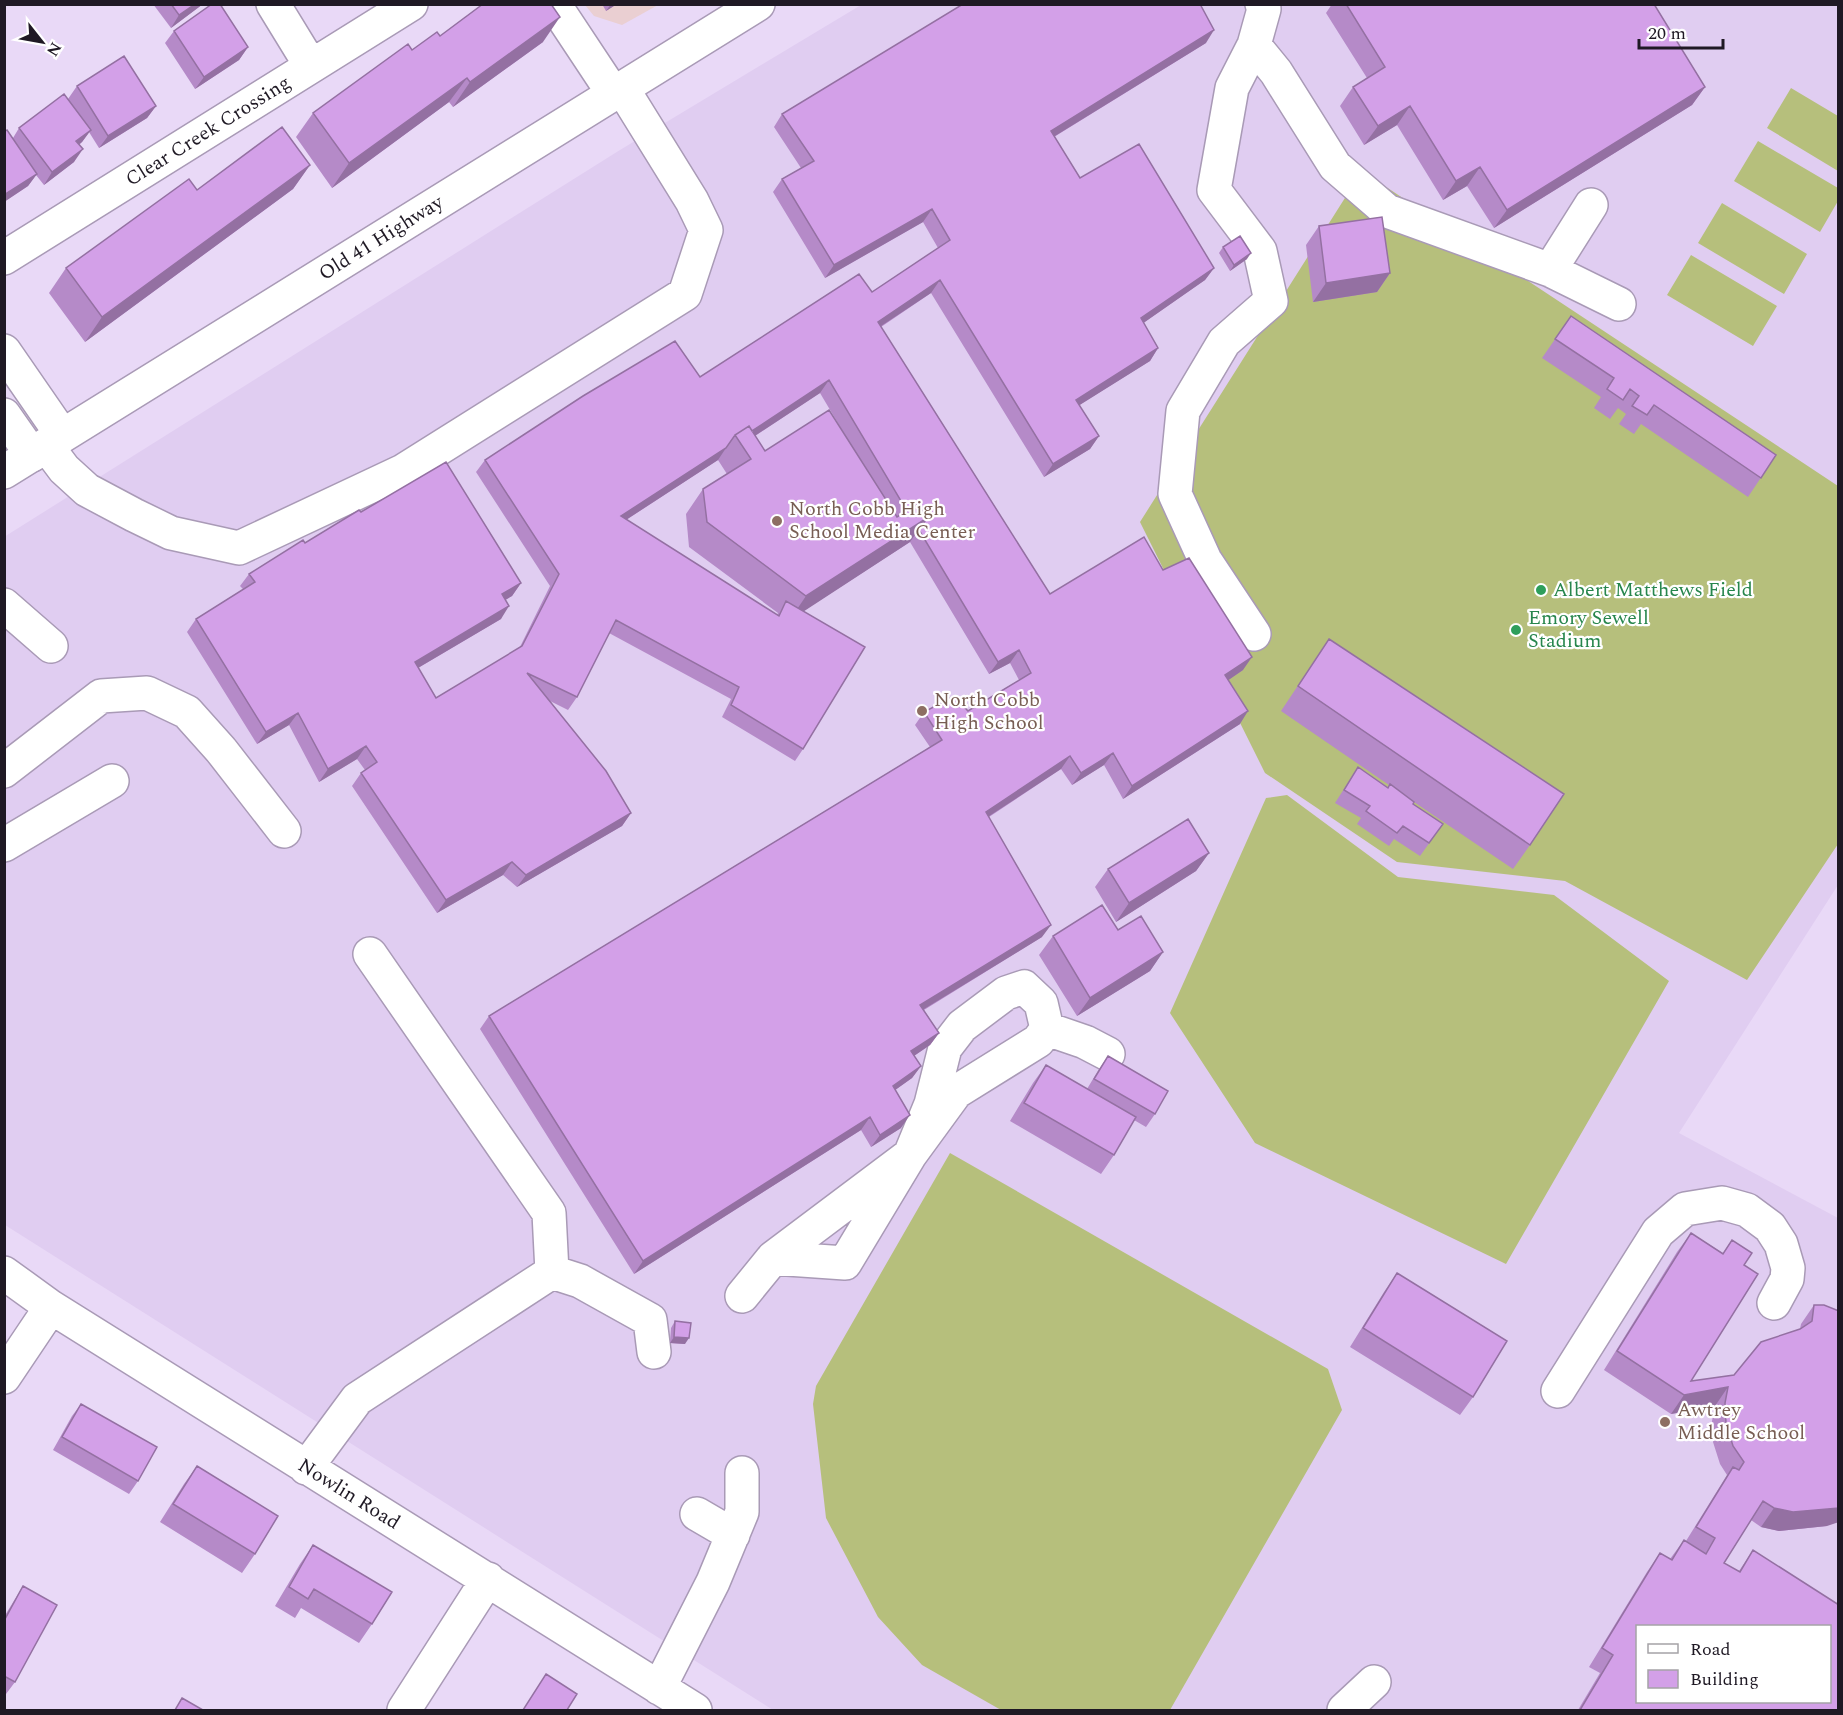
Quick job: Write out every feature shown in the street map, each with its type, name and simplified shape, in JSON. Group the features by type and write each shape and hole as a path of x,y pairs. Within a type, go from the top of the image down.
{"street":[{"path":"273,4 311,66"},
{"name":"Clear Creek Crossing","path":"4,258 411,4"},
{"path":"4,351 47,445 64,469 87,490 171,533 239,548 403,471 684,294 706,230 692,201 618,91 554,4"},
{"name":"Old 41 Highway","path":"4,472 758,4"},
{"path":"1254,634 1205,560 1175,494 1183,411 1224,342 1271,302 1260,251 1214,190 1232,88 1254,45 1264,9 1262,4"},
{"path":"1254,45 1276,72 1335,166 1387,211 1550,270 1619,304"},
{"path":"1550,270 1590,205"},
{"path":"4,415 47,445"},
{"path":"4,605 51,646"},
{"path":"4,771 101,696 147,693 187,712 221,750 284,831"},
{"path":"4,845 112,781"},
{"path":"370,954 549,1213 552,1272"},
{"path":"742,1296 773,1258 910,1155 931,1104 945,1048 962,1026 1006,993 1024,987 1041,1003 1047,1029 1038,1041 956,1092 910,1155 845,1263 773,1258"},
{"path":"1047,1029 1084,1042 1108,1054"},
{"path":"1558,1391 1658,1232 1685,1209 1722,1203 1747,1210 1770,1227 1781,1244 1788,1268 1787,1279 1774,1303"},
{"path":"552,1272 580,1281 650,1320 654,1352"},
{"path":"306,1468 357,1400 552,1272"},
{"name":"Nowlin Road","path":"4,1273 51,1307 695,1710"},
{"path":"4,1377 51,1307"},
{"path":"659,1688 713,1582 742,1512 741,1473"},
{"path":"697,1514 733,1535"},
{"path":"404,1710 488,1580"},
{"path":"1344,1710 1374,1682"}],"shaded area":[{"path":"585,5 658,5 622,25 594,16"},
{"name":"North Cobb High School","path":"861,5 1838,5 1838,885 1679,1133 1838,1218 1838,1710 773,1710 5,1225 4,537 620,150"}],"green space":[{"path":"1791,88 1838,116 1838,171 1767,128"},
{"path":"1758,141 1838,188 1838,201 1820,232 1734,181"},
{"name":"Emory Sewell Stadium","path":"1362,171 1838,486 1838,844 1747,980 1565,881 1397,862 1265,773 1140,522"},
{"path":"1722,203 1807,254 1784,294 1698,243"},
{"path":"1691,255 1777,306 1753,346 1667,295"},
{"path":"1287,795 1398,877 1554,895 1669,981 1506,1264 1255,1143 1170,1013 1266,798"},
{"path":"950,1153 1328,1369 1342,1410 1170,1710 1001,1710 922,1665 878,1617 826,1518 813,1404 816,1386"}],"building":[{"path":"171,4 195,4 179,15"},
{"path":"212,4 220,4 248,47 204,77 174,31"},
{"path":"483,4 551,4 560,17 470,82 467,78 349,163 313,113 408,44 412,50 437,32 440,36"},
{"path":"963,4 1200,4 1214,30 1051,131 1080,178 1139,144 1214,268 1141,318 1158,348 1076,400 1099,436 1053,464 940,280 878,322 1050,594 1144,537 1163,570 1189,558 1252,657 1225,675 1248,711 1132,786 1113,753 1081,773 1070,756 986,812 1051,925 920,1005 939,1033 911,1051 921,1066 893,1086 910,1115 880,1135 870,1117 643,1261 489,1016 942,740 924,712 954,696 968,711 1031,673 1019,650 998,662 919,530 927,518 919,504 907,511 829,380 752,431 749,426 735,435 726,448 621,516 779,616 786,601 865,647 803,749 731,705 739,687 616,620 577,697 527,673 606,771 631,813 526,875 512,862 446,900 361,773 377,762 366,746 328,769 298,713 266,732 196,619 255,582 249,574 303,540 305,543 446,462 521,583 502,594 509,606 415,662 436,698 522,646 559,574 485,460 583,396 675,341 700,377 859,274 872,292 950,240 932,209 834,265 782,179 814,161 782,114"},
{"path":"1346,4 1654,4 1705,87 1507,210 1480,167 1456,181 1410,106 1378,126 1353,87 1385,67"},
{"path":"124,56 156,106 108,136 77,86"},
{"path":"64,94 91,130 76,141 83,149 52,172 19,128"},
{"path":"282,127 310,165 102,317 66,268 189,179 197,190"},
{"path":"7,130 37,174 4,195 4,132"},
{"path":"1382,217 1390,273 1326,283 1319,226"},
{"path":"1240,236 1251,253 1234,265 1223,247"},
{"path":"1571,316 1776,455 1761,478 1654,405 1647,415 1632,406 1639,396 1630,389 1623,400 1607,389 1614,378 1555,339"},
{"name":"North Cobb High School Media Center","path":"829,410 897,517 919,504 927,518 806,596 707,522 703,489 751,459 735,435 749,426 765,451"},
{"path":"1329,639 1564,794 1530,845 1298,686"},
{"path":"1358,767 1388,788 1390,784 1414,802 1413,804 1443,824 1429,843 1403,826 1397,833 1366,811 1370,806 1344,790"},
{"path":"1188,819 1209,853 1129,903 1108,869"},
{"path":"1102,905 1118,930 1141,916 1163,952 1090,998 1053,936"},
{"path":"1108,1056 1168,1091 1155,1114 1094,1079"},
{"path":"1046,1065 1136,1117 1114,1155 1024,1103"},
{"name":"Awtrey Middle School","path":"1691,1233 1723,1254 1732,1240 1752,1253 1744,1265 1758,1274 1691,1381 1734,1375 1761,1342 1800,1329 1812,1321 1814,1305 1824,1305 1839,1311 1839,1508 1793,1512 1774,1508 1763,1501 1724,1563 1740,1572 1753,1550 1839,1605 1839,1710 1580,1710 1613,1655 1602,1648 1660,1553 1672,1560 1684,1540 1706,1554 1715,1538 1696,1527 1733,1467 1739,1470 1744,1462 1733,1446 1726,1423 1725,1403 1728,1387 1684,1395 1617,1351"},
{"path":"1397,1273 1507,1341 1473,1397 1363,1328"},
{"path":"675,1321 691,1323 689,1338 674,1337"},
{"path":"81,1404 157,1447 138,1481 62,1437"},
{"path":"197,1466 278,1516 255,1554 173,1504"},
{"path":"313,1545 392,1592 372,1624 314,1589 308,1599 289,1587"},
{"path":"23,1586 57,1605 15,1682 4,1676 4,1621"},
{"path":"546,1674 577,1694 567,1710 523,1710"},
{"path":"182,1698 203,1710 175,1710"}],"place":[{"name":"North Cobb High School Media Center","path":"777,521"},
{"name":"Albert Matthews Field","path":"1541,590"},
{"name":"Emory Sewell Stadium","path":"1516,630"},
{"name":"North Cobb High School","path":"922,711"},
{"name":"Awtrey Middle School","path":"1665,1422"}]}
